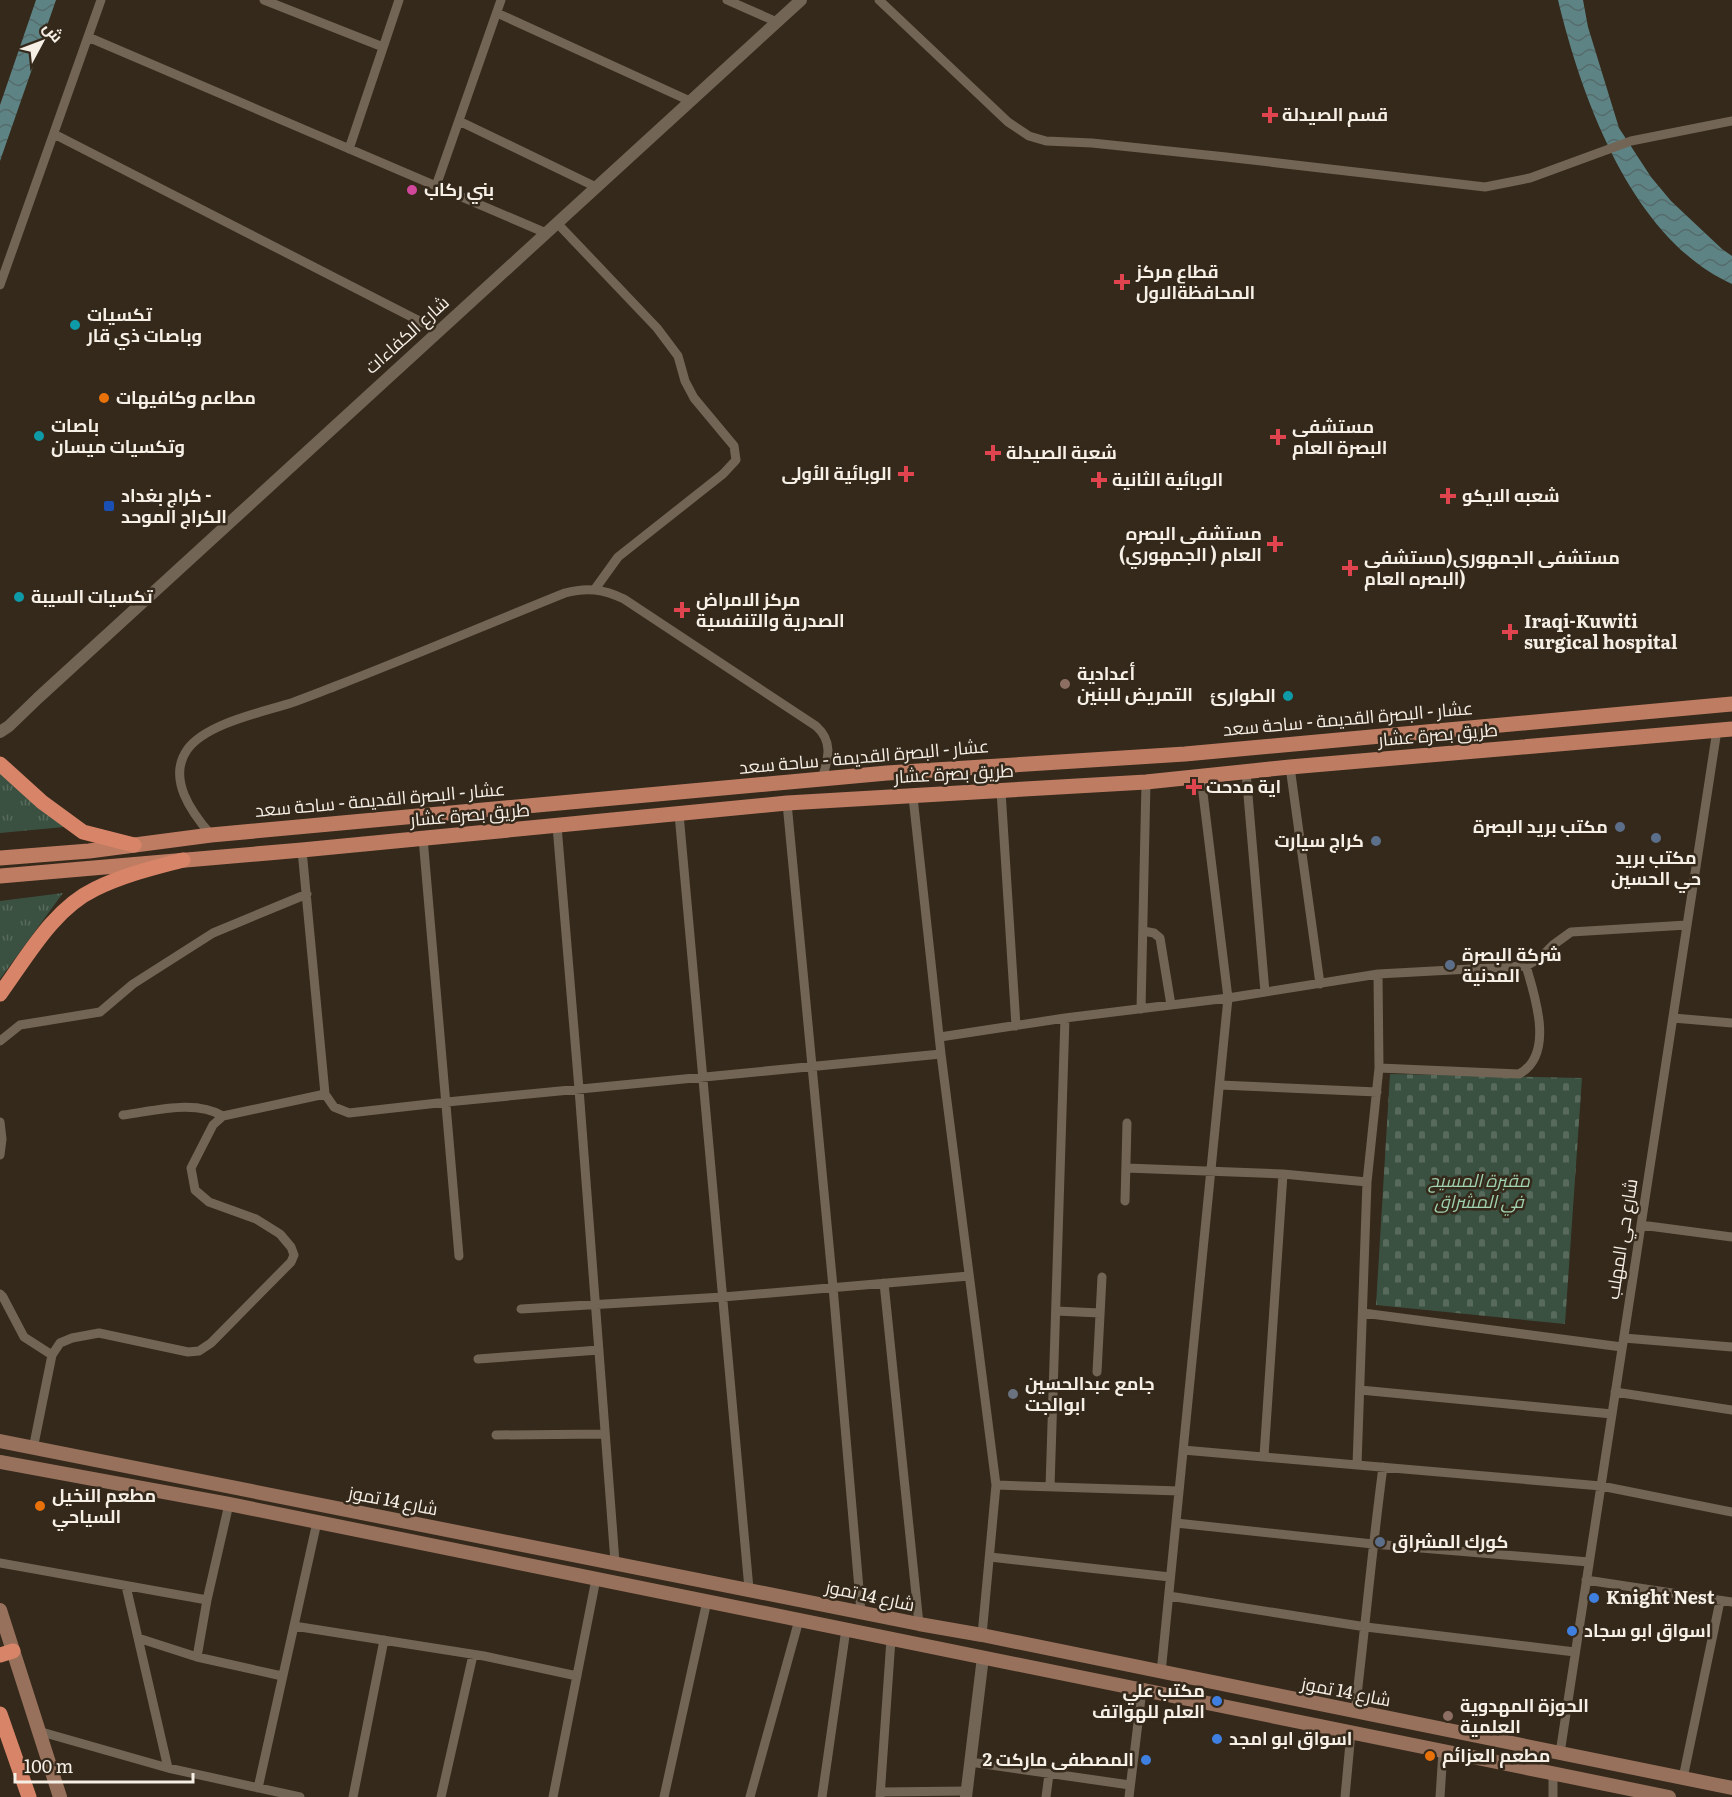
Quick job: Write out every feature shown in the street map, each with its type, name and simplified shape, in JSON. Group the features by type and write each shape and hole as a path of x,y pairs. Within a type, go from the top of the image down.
{"highway":[{"path":"0,764 42,802 83,832 134,845"},
{"path":"0,994 47,930 78,900 94,889 183,860"},
{"path":"0,1714 29,1797"}],"main road":[{"name":"عشار - البصرة القديمة - ساحة سعد","path":"0,858 89,851 211,835 822,779 1185,754 1732,704"},
{"name":"طريق بصرة عشار","path":"0,876 302,850 787,803 1146,782 1290,767 1725,730"},
{"name":"شارع 14 تموز","path":"0,1441 982,1635 1732,1788"},
{"name":"شارع 14 تموز","path":"0,1462 229,1504 1666,1797"},
{"path":"0,1610 6,1653 38,1731 60,1797"}],"street":[{"path":"0,285 101,0"},
{"path":"264,0 383,47"},
{"path":"349,149 399,0"},
{"path":"436,186 501,0"},
{"path":"727,0 777,22"},
{"name":"شارع الكفاءات","path":"0,732 801,0"},
{"path":"879,0 1008,122 1029,136 1046,141 1205,154 1485,187 1530,178 1631,141 1732,121"},
{"path":"497,13 690,101"},
{"path":"88,38 546,233"},
{"path":"459,121 596,187"},
{"path":"54,134 439,331"},
{"path":"557,223 657,328 678,356 685,381 694,398 734,446 736,460 723,474 618,557 595,589"},
{"path":"211,835 188,806 181,785 181,767 187,751 198,739 233,722 342,683 580,589 610,592 624,599 816,726 828,740 829,749 822,779"},
{"name":"شارع حي المهلب","path":"1560,1754 1687,924 1725,730"},
{"path":"1290,767 1320,984"},
{"path":"1246,772 1265,992"},
{"path":"1161,1672 1228,998 1202,777"},
{"path":"1141,1009 1146,782"},
{"path":"1001,791 1016,1026"},
{"path":"913,796 941,1054 996,1485 982,1635"},
{"path":"787,803 861,1612"},
{"path":"679,814 749,1589"},
{"path":"557,826 615,1562"},
{"path":"423,838 459,1256"},
{"path":"302,850 325,1094 334,1107 350,1113 941,1054"},
{"path":"0,1041 20,1025 100,1012 133,984 213,933 307,894"},
{"path":"940,1037 1378,975 1526,966 1540,958 1571,932 1687,924"},
{"path":"1143,931 1154,933 1160,938 1171,1005"},
{"path":"1379,1068 1519,1074 1528,1069 1536,1060 1539,1051 1537,1002 1526,966"},
{"path":"1357,1465 1367,1182 1379,1068 1378,975"},
{"path":"1050,1487 1065,1018"},
{"path":"1673,1018 1732,1023"},
{"path":"1220,1085 1377,1092"},
{"path":"33,1449 52,1355 60,1343 72,1338 99,1333 188,1352 199,1351 212,1343 291,1262 294,1255 291,1247 280,1234 256,1220 209,1202 195,1190 191,1168 213,1125 223,1116 325,1094"},
{"path":"123,1115 187,1107 212,1109 223,1116"},
{"path":"0,1122 0,1155"},
{"path":"1125,1201 1126,1123"},
{"path":"1126,1168 1283,1173 1367,1182"},
{"path":"1264,1456 1283,1173"},
{"path":"1641,1225 1732,1237"},
{"path":"521,1309 723,1297 969,1276"},
{"path":"1097,1372 1102,1276"},
{"path":"884,1283 919,1624"},
{"path":"0,1294 24,1337 52,1355"},
{"path":"1056,1311 1100,1312"},
{"path":"1363,1314 1623,1342 1732,1347"},
{"path":"478,1359 599,1350"},
{"path":"1360,1389 1612,1414"},
{"path":"1615,1392 1732,1410"},
{"path":"496,1435 604,1434"},
{"path":"1183,1450 1601,1486 1732,1512"},
{"path":"1354,1712 1366,1627 1373,1544 1383,1467"},
{"path":"996,1485 1179,1491"},
{"path":"197,1657 207,1600 229,1504"},
{"path":"258,1788 317,1522"},
{"path":"1176,1523 1373,1544 1589,1562"},
{"path":"990,1557 1170,1577"},
{"path":"0,1563 207,1600"},
{"path":"553,1797 596,1579"},
{"path":"1586,1580 1732,1602"},
{"path":"126,1586 168,1768"},
{"path":"1168,1596 1366,1627 1575,1652"},
{"path":"1683,1778 1720,1600"},
{"path":"664,1797 707,1601"},
{"path":"750,1797 799,1620"},
{"path":"294,1626 473,1655 577,1676"},
{"path":"822,1797 846,1629"},
{"path":"138,1638 197,1657 282,1676"},
{"path":"891,1639 880,1794 966,1794 983,1658"},
{"path":"353,1797 384,1640"},
{"path":"441,1797 473,1655"},
{"path":"1129,1797 1142,1690"},
{"path":"38,1731 168,1768 300,1797"},
{"path":"1345,1797 1351,1732"},
{"path":"1440,1797 1443,1751"},
{"path":"970,1762 1130,1785"},
{"path":"1553,1773 1553,1797"},
{"path":"1046,1797 1049,1774"}],"green space":[{"path":"0,770 64,827 0,833"},
{"path":"63,893 0,979 0,901"},
{"name":"مقبرة المسيح في المشراق","path":"1390,1074 1582,1078 1565,1324 1376,1305"}],"water":[{"path":"36,0 56,0 0,161 0,105"},
{"path":"1558,0 1583,0 1588,27 1619,128 1651,177 1671,201 1732,256 1732,284 1697,263 1666,235 1639,200 1616,162 1597,122 1581,80"}],"place":[{"name":"قسم الصيدلة","path":"1270,115"},
{"name":"بني ركاب","path":"412,190"},
{"name":"قطاع مركز المحافظةالاول","path":"1122,282"},
{"name":"تكسيات وباصات ذي قار","path":"75,325"},
{"name":"مطاعم وكافيهات","path":"104,398"},
{"name":"باصات وتكسيات ميسان","path":"39,436"},
{"name":"مستشفى البصرة العام","path":"1278,437"},
{"name":"شعبة الصيدلة","path":"993,453"},
{"name":"الوبائية الأولى","path":"906,474"},
{"name":"الوبائية الثانية","path":"1099,480"},
{"name":"شعبه الايكو","path":"1448,496"},
{"name":"كراج بغداد - الكراج الموحد","path":"109,506"},
{"name":"مستشفى البصره العام ( الجمهوري)","path":"1275,544"},
{"name":"مستشفى الجمهوري(مستشفى البصره العام)","path":"1350,568"},
{"name":"تكسيات السيبة","path":"19,597"},
{"name":"مركز الامراض الصدرية والتنفسية","path":"682,610"},
{"name":"Iraqi-Kuwiti surgical hospital","path":"1510,632"},
{"name":"أعدادية التمريض للبنين","path":"1065,684"},
{"name":"الطوارئ","path":"1288,696"},
{"name":"اية مدحت","path":"1194,787"},
{"name":"مكتب بريد البصرة","path":"1620,827"},
{"name":"مكتب بريد حي الحسين","path":"1656,838"},
{"name":"كراج سيارت","path":"1376,841"},
{"name":"شركة البصرة المدنية","path":"1450,965"},
{"name":"جامع عبدالحسين ابوالجت","path":"1013,1394"},
{"name":"مطعم النخيل السياحي","path":"40,1506"},
{"name":"كورك المشراق","path":"1380,1542"},
{"name":"Knight Nest","path":"1594,1598"},
{"name":"اسواق ابو سجاد","path":"1572,1631"},
{"name":"مكتب علي العلم للهواتف","path":"1217,1701"},
{"name":"الحوزة المهدوية العلمية","path":"1448,1716"},
{"name":"اسواق ابو امجد","path":"1217,1739"},
{"name":"مطعم العزائم","path":"1430,1756"},
{"name":"المصطفى ماركت 2","path":"1146,1760"}]}
